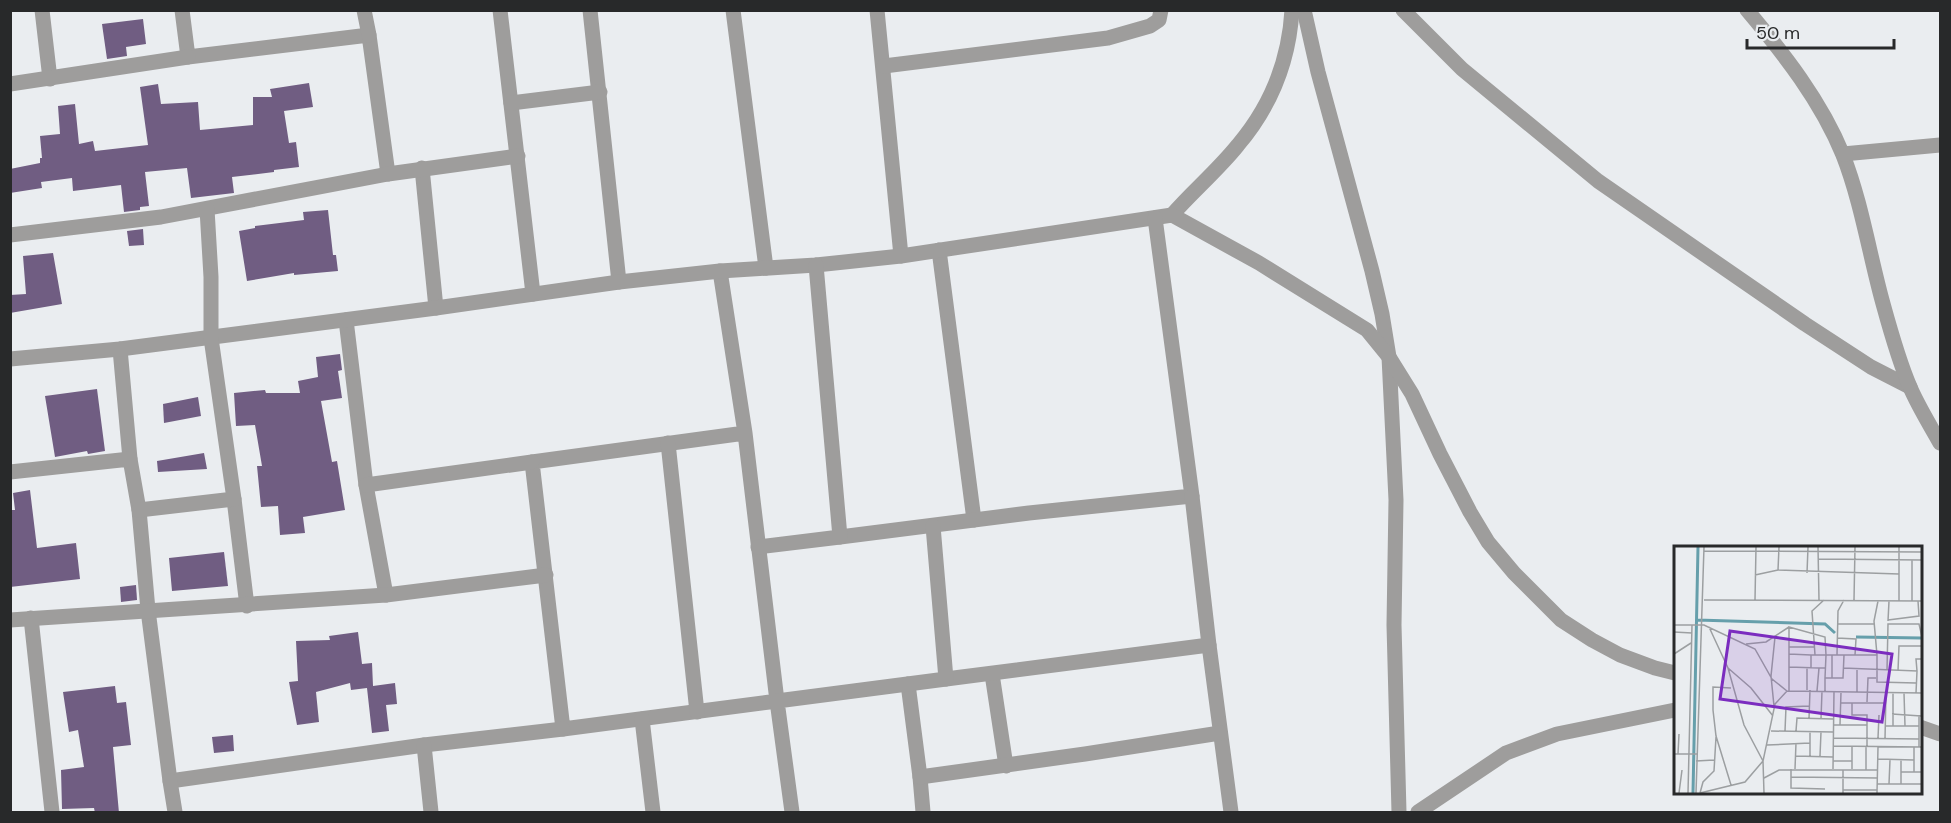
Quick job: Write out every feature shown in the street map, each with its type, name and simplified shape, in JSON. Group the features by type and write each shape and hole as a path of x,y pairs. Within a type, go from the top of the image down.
{"street":[{"path":"42,10 50,78"},
{"path":"182,10 188,57"},
{"path":"364,10 387,174"},
{"path":"500,10 533,294"},
{"path":"590,10 619,282"},
{"path":"733,10 766,268"},
{"path":"878,10 901,256"},
{"path":"884,66 1108,38 1150,26 1159,20 1161,10"},
{"path":"10,359 211,338 619,282 901,256 1172,215 1238,145 1266,107 1282,68 1291,31 1292,10"},
{"path":"1304,10 1372,271 1389,357 1396,500 1394,625 1399,813"},
{"path":"1403,10 1462,69 1598,180 1814,330 1870,367 1910,387"},
{"path":"1747,10 1780,50 1816,102 1843,154 1868,238 1888,322 1910,387 1941,443"},
{"path":"10,84 188,57 369,35"},
{"path":"512,103 600,92"},
{"path":"1843,154 1941,145"},
{"path":"10,235 161,217 422,168 518,156"},
{"path":"422,168 436,308"},
{"path":"207,209 211,277 211,338 247,606"},
{"path":"1172,215 1259,263 1367,330 1389,357 1412,394 1440,454 1488,542 1514,573 1561,620 1592,640 1620,655 1674,673"},
{"path":"1155,218 1231,813"},
{"path":"939,250 974,520"},
{"path":"816,265 840,537"},
{"path":"720,271 745,433 792,813"},
{"path":"346,320 366,485 386,595"},
{"path":"120,349 130,459 139,510 148,610 175,813"},
{"path":"366,485 745,433"},
{"path":"668,443 697,712"},
{"path":"10,472 130,459"},
{"path":"532,462 563,729"},
{"path":"758,547 1192,496"},
{"path":"139,510 234,499"},
{"path":"933,526 946,679"},
{"path":"10,620 386,595 546,575"},
{"path":"31,618 52,813"},
{"path":"170,781 424,745 1209,645"},
{"path":"992,674 1006,766"},
{"path":"908,684 923,813"},
{"path":"1418,813 1506,753 1557,734 1674,710"},
{"path":"642,719 653,813"},
{"path":"1921,727 1941,734"},
{"path":"920,777 1220,733"},
{"path":"424,745 431,813"}],"building":[{"path":"143,19 146,44 126,47 127,56 107,59 102,24"},
{"path":"309,83 313,107 284,111 289,143 296,142 299,167 232,177 234,193 191,198 187,168 145,172 149,206 140,207 140,210 124,212 121,185 73,191 72,178 41,182 42,188 10,193 10,169 40,163 40,158 42,158 40,136 60,134 58,106 75,104 79,144 93,141 95,151 148,145 140,87 158,84 161,104 198,102 200,130 253,125 253,97 272,97 270,89"},
{"path":"328,210 333,255 336,255 338,271 294,275 294,273 247,281 239,231 255,228 255,226 304,220 303,212"},
{"path":"143,229 144,245 129,246 127,231"},
{"path":"53,253 62,304 10,313 10,295 26,294 23,256"},
{"path":"340,354 342,370 338,371 342,398 321,401 332,462 337,461 345,510 303,517 305,533 280,535 278,506 261,507 257,466 262,466 255,425 236,426 234,393 265,390 266,393 300,393 298,381 318,377 316,357"},
{"path":"97,389 105,451 88,454 87,451 55,457 45,396"},
{"path":"198,397 201,416 164,423 163,404"},
{"path":"204,453 207,469 158,472 157,461"},
{"path":"30,490 37,548 76,543 80,579 10,587 10,510 15,510 13,493"},
{"path":"224,552 228,586 172,591 169,558"},
{"path":"136,585 137,600 121,602 120,587"},
{"path":"358,632 362,664 372,663 373,686 395,683 397,704 386,705 389,731 372,733 367,688 351,690 350,683 316,692 319,722 297,725 289,682 298,681 296,641 330,640 329,636"},
{"path":"115,686 117,703 126,702 131,745 113,747 119,813 95,813 94,808 62,809 61,770 84,767 78,730 69,732 63,692"},
{"path":"233,735 234,751 214,753 212,737"}]}
